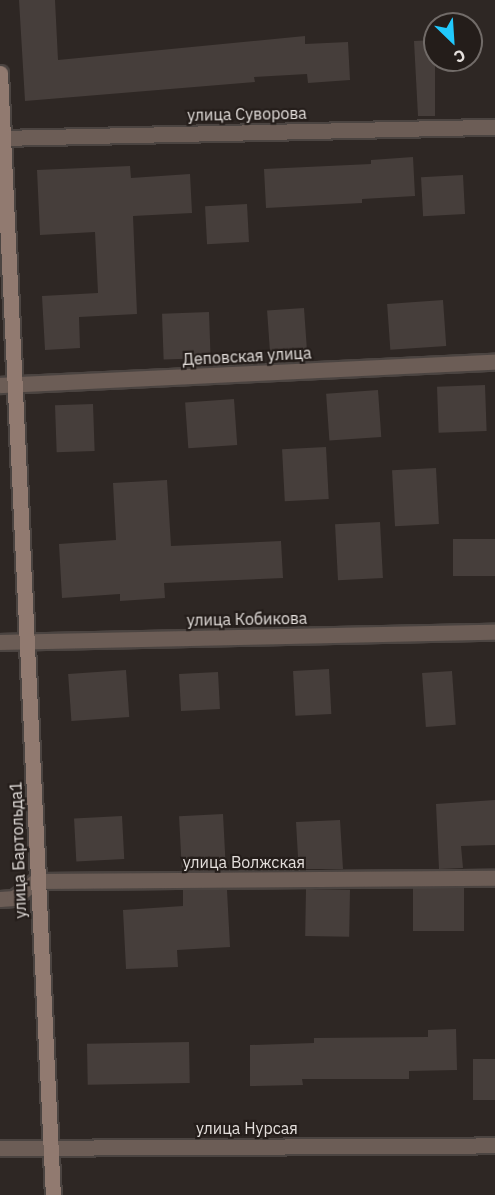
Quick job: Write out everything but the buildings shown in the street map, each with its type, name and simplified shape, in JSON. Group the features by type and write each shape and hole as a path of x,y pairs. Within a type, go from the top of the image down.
{"street":[{"name":"улица Бартольда1","path":"0,73 1,138 17,384 29,641 36,881 53,1195"},
{"name":"улица Суворова","path":"1,138 495,127"},
{"name":"Деповская улица","path":"0,385 495,362"},
{"name":"улица Кобикова","path":"0,642 495,632"},
{"name":"улица Волжская","path":"36,881 495,878"},
{"path":"0,899 14,898 36,881"},
{"name":"улица Нурсая","path":"0,1148 495,1144"}]}
